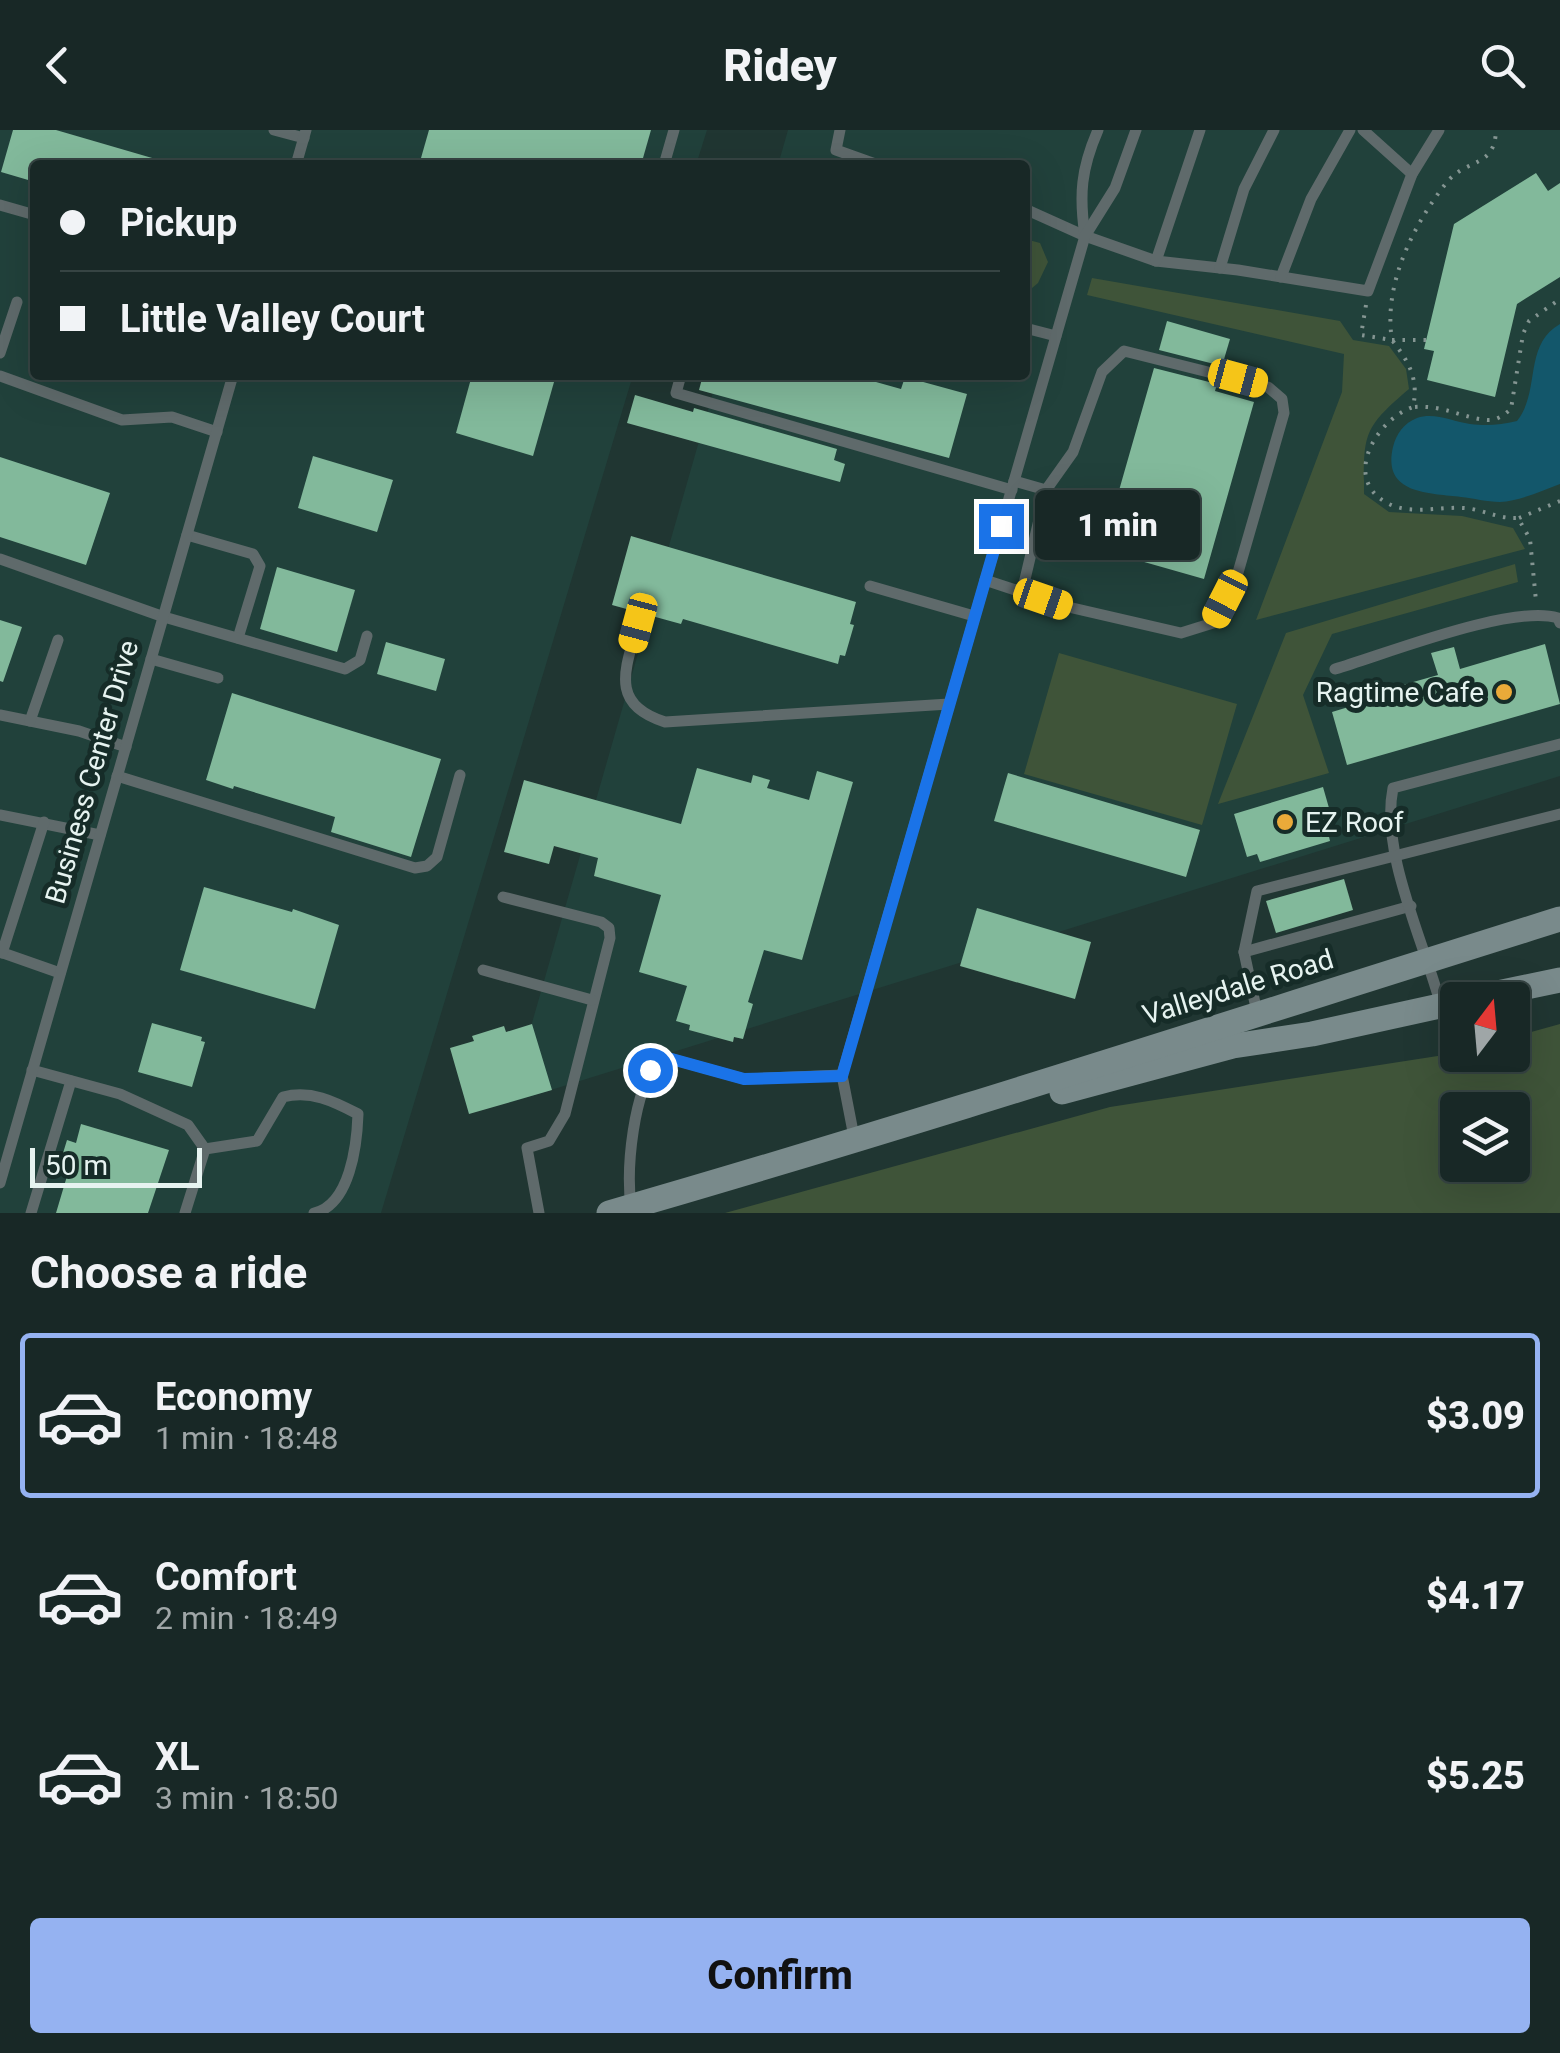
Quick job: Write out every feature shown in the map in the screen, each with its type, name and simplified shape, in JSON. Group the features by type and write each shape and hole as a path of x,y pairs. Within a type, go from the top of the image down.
{"main road":[{"name":"Valleydale Road","path":"620,1210 935,1118 1560,918"},
{"name":"Valleydale Road","path":"1530,986 1560,980"},
{"name":"Valleydale Road","path":"935,1118 1030,1101 1183,1058 1440,1005"}],"lane":[{"path":"274,130 305,134 297,160"},
{"path":"665,160 674,130"},
{"path":"840,130 836,150 864,160"},
{"path":"1085,236 1081,183 1098,130"},
{"path":"855,1142 842,1076 1085,236 1114,188 1136,130"},
{"path":"1156,261 1200,130"},
{"path":"1220,268 1244,189 1274,130"},
{"path":"1281,276 1311,199 1350,130"},
{"path":"1363,130 1412,174"},
{"path":"1030,210 1085,236 1156,261 1368,291 1412,174 1439,130"},
{"path":"0,205 30,214"},
{"path":"0,353 17,302"},
{"path":"1030,329 1056,336"},
{"path":"985,580 1064,606 1181,633 1213,622 1237,576 1284,413 1282,399 1268,386 1124,351 1102,372 1073,452 1046,490 1022,592"},
{"path":"0,376 122,420 172,417 217,432"},
{"name":"Business Center Drive","path":"0,1182 5,1144 32,1070 232,380"},
{"path":"680,380 676,393 1013,485 1046,490"},
{"path":"187,535 253,554 259,560 238,638"},
{"path":"0,559 164,617 345,669 360,660 368,636"},
{"path":"870,586 974,616"},
{"path":"1335,669 1489,623 1537,615 1558,618 1560,624"},
{"path":"638,623 625,671 625,690 636,708 665,722 949,704"},
{"path":"30,721 58,640"},
{"path":"151,658 218,678"},
{"path":"0,716 79,731 126,747"},
{"path":"1442,982 1429,960 1394,856 1389,811 1393,788 1560,744"},
{"path":"117,776 415,868 427,866 436,856 460,775"},
{"path":"1264,1041 1244,952 1256,891 1560,814"},
{"path":"0,815 100,835"},
{"path":"44,822 1,953 60,973"},
{"path":"503,897 601,922 609,928 610,938 559,1129 548,1141 527,1148 539,1213"},
{"path":"1244,952 1411,906"},
{"path":"484,970 592,1000"},
{"path":"620,1210 631,1141 650,1070 658,1060 668,1058 744,1079 842,1076"},
{"path":"32,1070 120,1094 188,1125 205,1148"},
{"path":"31,1213 71,1080"},
{"path":"205,1148 258,1141 283,1098 299,1093 328,1098 358,1114 357,1144 341,1190 325,1210 314,1213"},
{"path":"185,1213 205,1148"}],"path":[{"path":"1412,407 1416,392 1414,376 1392,340 1389,323 1394,285 1408,242 1448,180 1490,155 1496,147 1496,130"},
{"path":"1368,291 1361,336 1426,340"},
{"path":"1560,298 1528,321 1512,409 1491,420 1446,408 1412,407 1398,412 1370,443 1366,460 1368,478 1376,494 1402,508 1470,508 1508,519 1560,501"},
{"path":"1518,518 1530,540 1537,615"}],"shaded area":[{"path":"0,130 707,130 698,160 30,160 30,380 631,380 381,1213 0,1213"},
{"path":"788,130 1560,130 1560,776 509,1103 717,380 1030,380 1030,160 779,160"},
{"path":"1030,240 1040,243 1048,262 1038,283 1030,290"},
{"path":"1092,278 1340,321 1353,340 1389,346 1406,369 1409,389 1382,414 1369,434 1364,494 1389,512 1462,516 1513,528 1525,549 1256,620 1342,392 1344,354 1087,295"},
{"path":"1515,564 1518,582 1332,634 1303,695 1329,773 1218,804 1286,633"},
{"path":"1059,653 1237,704 1202,825 1024,774"},
{"path":"1560,1024 1560,1213 725,1213 1110,1107 1440,1056 1440,1072 1530,1072 1530,1032"}],"water":[{"path":"1560,324 1560,484 1500,502 1422,492 1401,482 1391,462 1393,447 1401,430 1412,420 1430,416 1488,425 1517,421 1529,396 1541,344"}],"building":[{"path":"13,130 56,130 159,160 30,160 30,181 1,172"},
{"path":"429,130 651,130 642,160 420,160"},
{"path":"1536,173 1548,191 1560,183 1560,277 1517,304 1495,397 1427,380 1434,351 1424,349 1454,224"},
{"path":"1167,321 1230,339 1222,366 1159,350"},
{"path":"1154,368 1217,384 1215,391 1254,402 1204,579 1102,550"},
{"path":"471,380 555,380 533,456 456,433"},
{"path":"702,380 869,380 901,389 904,380 916,380 967,394 949,458 699,390"},
{"path":"635,395 837,449 834,460 845,464 840,482 627,423"},
{"path":"313,456 393,480 377,532 298,508"},
{"path":"0,457 110,493 86,565 0,537"},
{"path":"631,536 856,602 845,656 840,655 838,664 683,619 681,624 612,605"},
{"path":"277,567 355,590 337,652 260,629"},
{"path":"0,620 22,627 3,682 0,681"},
{"path":"386,642 445,659 436,691 377,674"},
{"path":"1545,644 1560,704 1347,765 1332,712 1355,705 1353,699 1438,675 1431,653 1454,647 1460,669"},
{"path":"232,693 441,759 411,857 331,832 335,817 206,780"},
{"path":"697,768 751,783 753,775 770,780 767,788 809,800 817,771 853,782 802,960 764,950 748,1002 753,1004 743,1039 734,1037 733,1042 689,1030 690,1025 676,1021 687,986 639,972 661,895 594,876 598,858 554,846 549,864 504,852 524,780 681,824"},
{"path":"1008,773 1200,830 1186,877 994,821"},
{"name":"EZ Roof","path":"1323,787 1335,829 1328,832 1330,841 1260,862 1257,854 1247,857 1234,814"},
{"path":"1344,879 1353,910 1276,933 1266,901"},
{"path":"204,887 339,925 315,1009 180,970"},
{"path":"977,908 1091,942 1075,999 960,966"},
{"path":"152,1023 202,1037 205,1042 192,1087 138,1072"},
{"path":"532,1024 552,1090 469,1114 450,1048 504,1026 506,1032"},
{"path":"81,1124 169,1150 148,1213 56,1213 70,1166 60,1163 67,1140 76,1143"}],"place":[{"name":"Ragtime Cafe","path":"1504,692"},
{"name":"EZ Roof","path":"1285,822"}],"route":[{"path":"650,1070 658,1060 668,1058 744,1079 842,1076 1001,526"}]}
